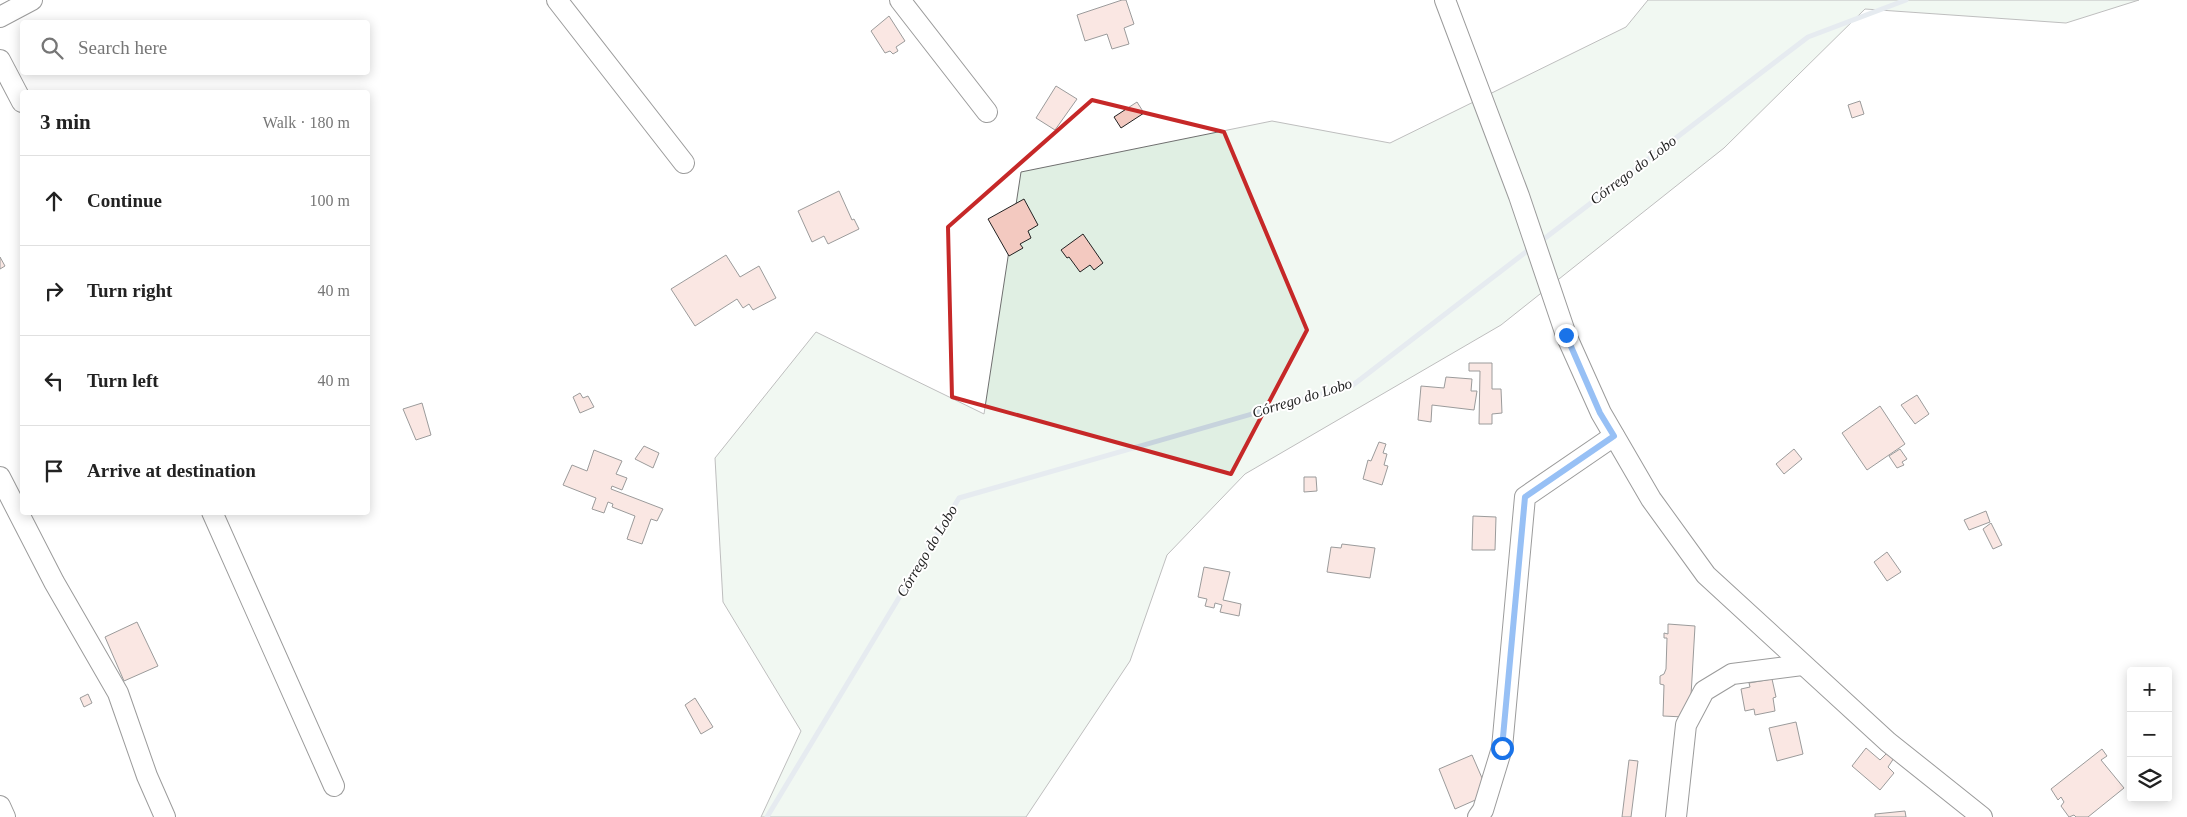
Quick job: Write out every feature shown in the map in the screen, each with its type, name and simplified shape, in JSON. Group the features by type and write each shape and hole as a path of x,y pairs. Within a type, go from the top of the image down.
{"street":[{"path":"0,17 32,0"},
{"path":"557,0 684,163"},
{"path":"900,0 987,112"},
{"path":"1445,0 1519,196 1566,335 1600,413 1651,499 1706,575 1888,742 1982,817"},
{"path":"0,60 20,98"},
{"path":"1478,817 1502,748 1525,497 1614,436"},
{"path":"0,477 54,582 118,693 147,776 165,817"},
{"path":"213,515 334,786"},
{"path":"1676,817 1686,725 1704,691 1732,674 1802,665"},
{"path":"0,806 6,817"}],"highlighted area":[{"path":"1092,100 1224,132 1307,330 1231,474 952,397 948,227"}],"green space":[{"path":"1648,0 2139,0 2066,23 1865,9 1724,148 1501,325 1245,474 1167,555 1130,661 1026,817 761,817 801,731 723,602 715,458 816,332 984,414 1021,172 1272,121 1390,143 1626,27"}],"building":[{"path":"1126,0 1134,24 1124,28 1129,44 1112,49 1107,34 1085,41 1077,15"},
{"path":"889,16 905,41 896,47 898,51 893,54 890,51 885,53 871,31"},
{"path":"1056,86 1077,99 1055,130 1036,118"},
{"path":"1860,101 1864,114 1852,118 1848,105"},
{"path":"1137,102 1144,113 1121,128 1114,117"},
{"path":"839,191 852,220 854,219 859,229 828,244 824,236 812,242 798,211"},
{"path":"1024,199 1038,225 1028,231 1031,238 1020,244 1023,248 1009,256 988,219"},
{"path":"1083,234 1103,263 1094,270 1090,265 1080,272 1061,250"},
{"path":"726,255 740,277 759,266 776,298 753,310 749,304 743,308 737,299 695,326 671,289"},
{"path":"0,257 5,266 0,269"},
{"path":"1469,363 1492,363 1492,389 1501,389 1502,413 1492,414 1492,424 1479,424 1480,371 1469,371"},
{"path":"1446,377 1472,379 1471,391 1477,391 1474,410 1432,405 1431,422 1418,420 1421,386 1444,388"},
{"path":"580,393 583,398 588,396 594,407 580,413 573,397"},
{"path":"1917,395 1929,414 1915,424 1901,405"},
{"path":"422,403 431,435 416,440 403,409"},
{"path":"1880,406 1905,444 1867,470 1842,433"},
{"path":"1379,442 1386,444 1383,453 1387,454 1384,465 1388,466 1382,485 1363,479 1368,460 1371,461"},
{"path":"644,446 659,453 653,468 635,459"},
{"path":"1794,449 1802,459 1784,474 1776,464"},
{"path":"1900,449 1907,459 1902,462 1904,465 1897,468 1889,456"},
{"path":"594,450 622,461 616,474 627,478 622,490 612,486 611,489 663,509 657,521 651,519 642,544 627,539 635,516 612,507 613,504 608,502 604,513 592,509 596,498 563,485 572,465 587,471"},
{"path":"1304,477 1316,477 1317,491 1304,492"},
{"path":"1986,511 1990,522 1969,530 1964,520"},
{"path":"1473,516 1496,517 1495,550 1472,550"},
{"path":"1991,523 2002,545 1993,549 1983,529"},
{"path":"1342,544 1375,548 1370,578 1327,572 1331,547 1341,548"},
{"path":"1887,552 1901,572 1887,581 1874,562"},
{"path":"1204,567 1230,572 1223,600 1241,604 1239,616 1220,612 1222,605 1215,603 1214,608 1205,606 1207,599 1198,597"},
{"path":"137,622 158,666 124,681 105,637"},
{"path":"1668,624 1695,626 1690,713 1684,717 1663,716 1664,685 1660,684 1660,676 1664,674 1666,669 1667,638 1664,638 1664,633 1668,634"},
{"path":"1772,679 1776,697 1773,698 1775,711 1755,715 1754,709 1745,711 1741,689 1750,687 1749,683"},
{"path":"88,694 92,703 84,707 80,698"},
{"path":"695,698 713,727 701,734 685,705"},
{"path":"1796,722 1803,754 1777,761 1769,728"},
{"path":"1866,748 1880,760 1887,753 1894,758 1888,767 1894,773 1880,790 1852,766"},
{"path":"2102,749 2107,756 2101,760 2124,788 2088,817 2076,817 2074,815 2069,817 2061,806 2064,802 2061,797 2058,800 2051,789"},
{"path":"1472,755 1489,794 1455,809 1439,769"},
{"path":"1629,760 1638,761 1631,817 1622,817"},
{"path":"1905,811 1906,817 1875,817 1875,814"}],"waterway":[{"name":"Córrego do Lobo","path":"1540,242 1808,37 1906,0"},
{"name":"Córrego do Lobo","path":"767,817 959,498 1353,385 1531,248"}],"route":[{"path":"1502,748 1525,497 1614,436 1600,413 1566,335"}]}
